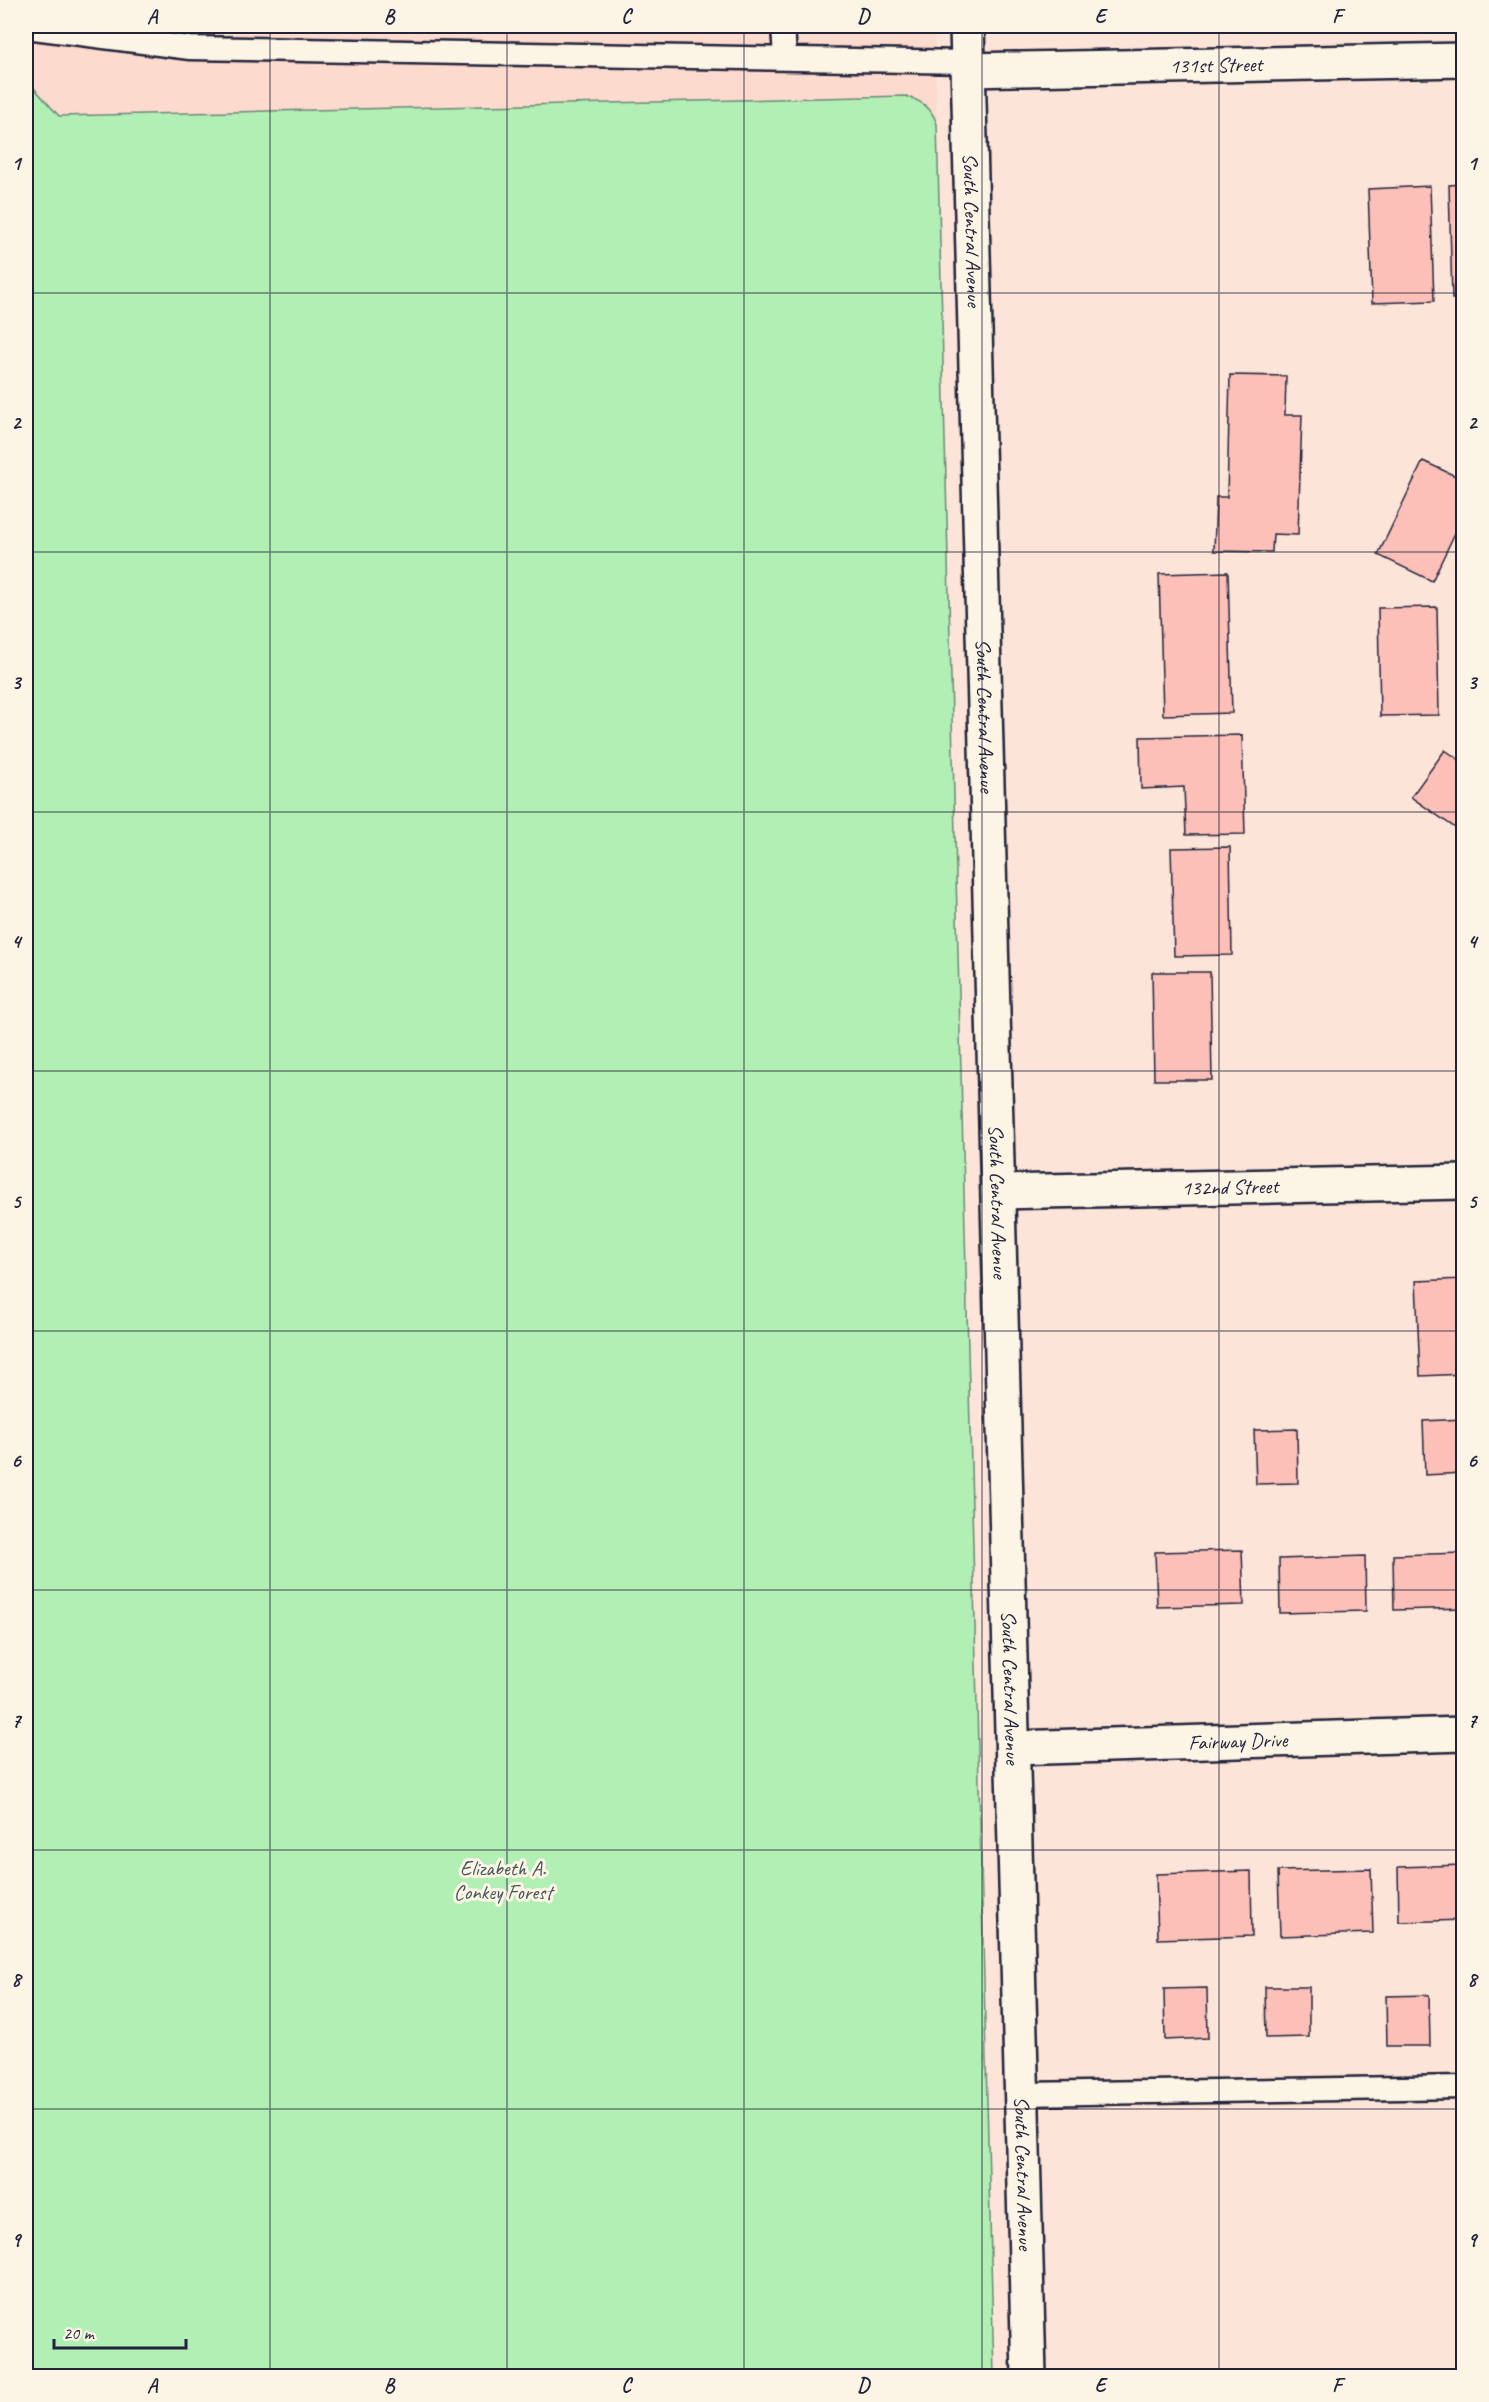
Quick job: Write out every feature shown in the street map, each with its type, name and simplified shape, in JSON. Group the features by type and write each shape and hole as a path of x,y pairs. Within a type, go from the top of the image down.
{"street":[{"name":"South Central Avenue","path":"967,26 1029,2376"},
{"name":"131st Street","path":"968,66 1464,60"},
{"name":"132nd Street","path":"998,1192 1464,1182"},
{"name":"Fairway Drive","path":"1013,1748 1464,1734"}],"lane":[{"path":"783,26 785,58"},
{"path":"26,27 190,48 785,58 968,66"},
{"path":"1022,2094 1464,2087"}],"shaded area":[{"path":"26,26 934,26 937,124 932,110 906,96 59,116 26,79"}],"green space":[{"name":"Elizabeth A. Conkey Forest","path":"26,79 59,116 906,96 926,106 935,118 937,124 994,2376 26,2376"}],"building":[{"path":"1464,184 1464,298 1452,299 1449,185"},
{"path":"1430,186 1434,301 1372,303 1368,189"},
{"path":"1230,375 1286,376 1285,415 1302,415 1298,535 1273,534 1272,552 1214,551 1216,497 1227,497"},
{"path":"1423,461 1464,480 1464,538 1455,533 1432,581 1378,555"},
{"path":"1228,572 1232,713 1163,715 1159,574"},
{"path":"1437,607 1439,715 1380,716 1378,608"},
{"path":"1242,735 1245,834 1186,835 1184,787 1141,789 1140,737"},
{"path":"1445,750 1464,763 1464,834 1411,797"},
{"path":"1230,847 1232,955 1174,956 1171,848"},
{"path":"1152,972 1210,972 1212,1080 1154,1080"},
{"path":"1464,1279 1464,1374 1420,1376 1416,1281"},
{"path":"1464,1419 1464,1473 1425,1475 1423,1421"},
{"path":"1297,1429 1298,1483 1256,1484 1254,1430"},
{"path":"1242,1550 1244,1605 1157,1607 1155,1552"},
{"path":"1464,1553 1464,1608 1394,1610 1393,1555"},
{"path":"1365,1556 1366,1611 1280,1613 1279,1559"},
{"path":"1464,1865 1464,1920 1399,1922 1398,1867"},
{"path":"1371,1869 1373,1933 1280,1936 1278,1871"},
{"path":"1251,1871 1252,1936 1158,1939 1156,1874"},
{"path":"1265,1987 1309,1987 1309,2037 1266,2038"},
{"path":"1207,1988 1208,2038 1165,2040 1164,1989"},
{"path":"1429,1995 1430,2046 1387,2046 1386,1996"}]}
